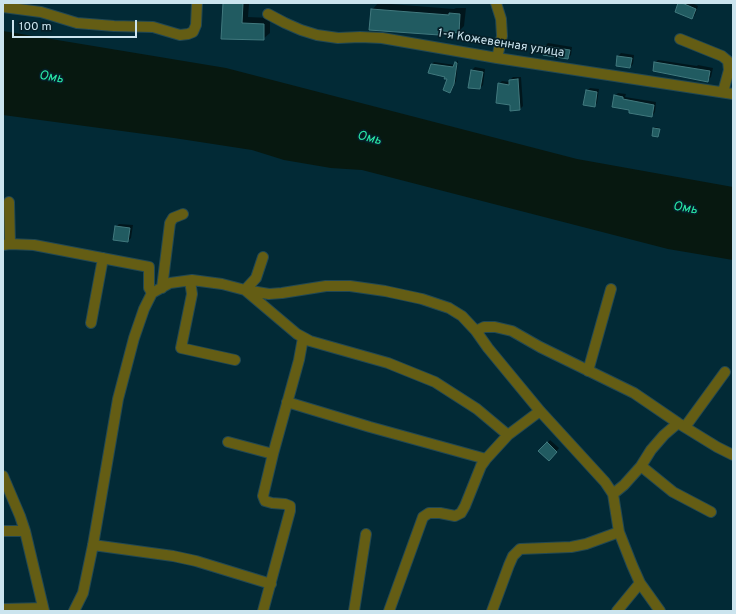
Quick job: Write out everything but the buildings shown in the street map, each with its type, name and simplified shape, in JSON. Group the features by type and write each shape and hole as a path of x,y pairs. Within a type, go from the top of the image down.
{"street":[{"path":"3,7 41,12 76,23 153,27 180,35 193,32 196,25 197,3"},
{"path":"496,3 501,19 502,36 497,58"},
{"name":"1-я Кожевенная улица","path":"268,14 296,28 317,35 338,38 382,38 497,58 728,93"},
{"path":"680,39 722,56 728,61 728,93"},
{"path":"9,202 6,244 34,245 149,267 149,288 152,294"},
{"path":"162,288 170,223 173,218 183,214"},
{"path":"246,290 256,278 263,257"},
{"path":"91,323 103,258"},
{"path":"190,281 192,294 182,348 235,360"},
{"path":"74,611 83,593 93,545 118,399 134,338 144,309 152,294 170,283 190,281 222,284 269,294 326,286 350,286 385,291 422,299 449,308 462,316 476,331 540,412 605,482 613,494 619,532 640,583 660,611"},
{"path":"588,371 611,289"},
{"path":"246,290 289,328 303,338 388,363 435,382 477,409 508,435"},
{"path":"476,331 484,327 495,326 512,332 634,393 681,425 733,455"},
{"path":"263,611 290,511 290,506 265,501 263,496 299,360 303,338"},
{"path":"613,494 624,485 641,466 651,450 664,435 681,425 724,372"},
{"path":"287,402 486,459"},
{"path":"389,611 423,517 428,513 440,513 455,516 461,514 481,466 486,459 508,435 540,412"},
{"path":"228,442 273,454"},
{"path":"641,466 673,492 710,512"},
{"path":"3,476 26,530 43,609 3,609"},
{"path":"3,531 26,530"},
{"path":"492,611 513,556 520,549 586,544 619,532"},
{"path":"354,611 366,534"},
{"path":"93,545 173,556 196,561 270,584"},
{"path":"618,611 640,583"}],"water":[{"name":"Омь","path":"3,31 226,68 577,159 733,187 733,260 668,249 362,170 331,168 284,160 252,150 174,138 3,115"}]}
